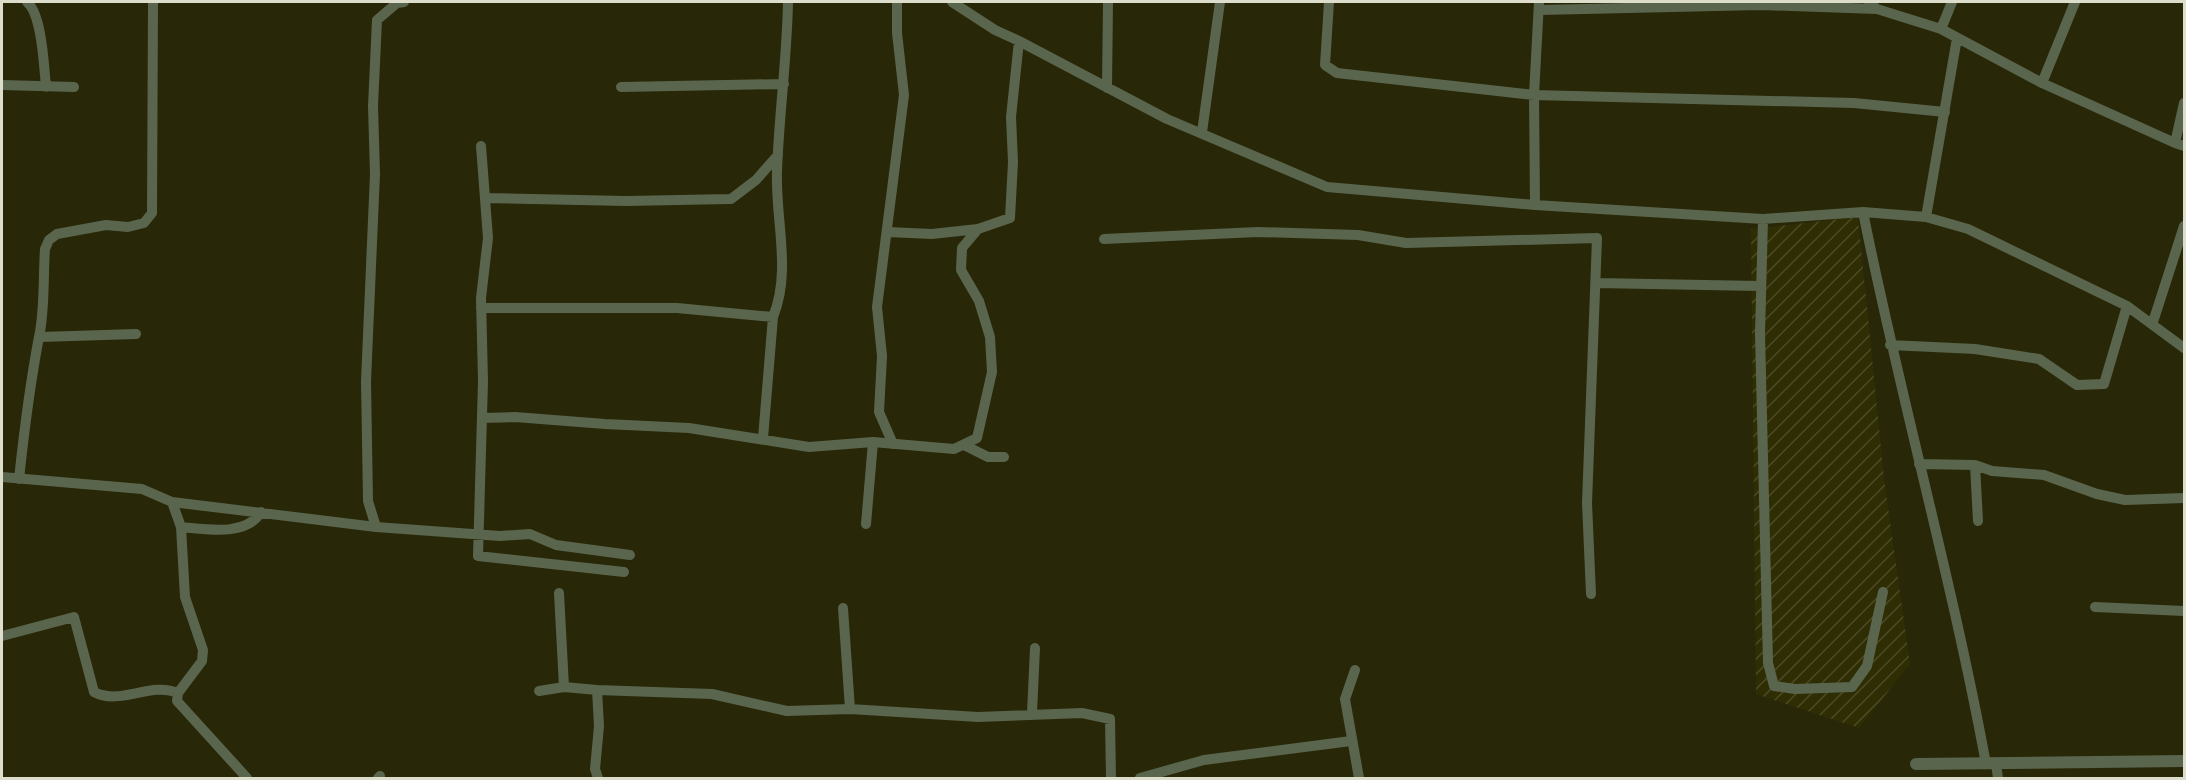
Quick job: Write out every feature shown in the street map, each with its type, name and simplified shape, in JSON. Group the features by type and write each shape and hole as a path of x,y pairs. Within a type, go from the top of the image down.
{"street":[{"path":"27,2 31,5 38,26 46,87"},
{"path":"19,479 30,408 33,358 40,337 45,249 57,234 106,225 128,227 144,223 152,213 153,2"},
{"path":"376,527 368,501 366,381 375,174 373,106 376,20 397,3 404,2"},
{"path":"763,438 773,317 780,300 778,154 788,2"},
{"path":"893,444 879,412 882,356 877,308 904,95 897,33 897,2"},
{"path":"952,2 995,30 1167,119 1202,132 1223,145 1327,187 1535,205 1763,219 1863,212 1926,217 1968,229 2127,306 2153,322 2184,348"},
{"path":"1107,88 1108,2"},
{"path":"1202,132 1220,2"},
{"path":"1329,2 1325,65 1337,73 1534,95 1854,103 1945,112"},
{"path":"1941,28 1952,2"},
{"path":"2042,83 2075,2"},
{"path":"1535,205 1534,95 1540,6 1873,5 1941,28 2042,83 2180,145 2184,103"},
{"path":"1926,217 1957,38"},
{"path":"888,232 932,234 978,229 1010,218 1013,162 1011,117 1020,41"},
{"path":"621,87 784,84"},
{"path":"2,85 74,87"},
{"path":"481,146 488,238 481,308 482,418 478,556 624,572"},
{"path":"486,198 626,201 731,199 756,180 778,154"},
{"path":"1863,212 1890,345 1991,764 1998,778"},
{"path":"1763,219 1761,286 1768,663 1774,686 1795,689 1852,687 1867,666 1882,592"},
{"path":"2153,322 2184,226"},
{"path":"482,418 515,417 689,428 809,447 873,442 954,449 966,446 976,438 992,372 990,337 979,301 961,270 962,248 978,229"},
{"path":"1104,240 1258,232 1358,235 1406,243 1597,238 1587,503 1591,594"},
{"path":"1596,283 1761,286"},
{"path":"1890,345 1953,347 2039,359 2077,385 2104,384 2127,306"},
{"path":"481,308 677,308 773,317"},
{"path":"40,337 136,334"},
{"path":"866,525 873,442"},
{"path":"966,446 988,457 1004,457"},
{"path":"1919,464 1975,465 1992,471 2044,475 2110,498 2143,500 2184,498"},
{"path":"1975,465 1978,521"},
{"path":"2,477 142,489 172,502 376,527 478,535 530,534 556,545 630,555"},
{"path":"172,502 181,527 185,597 203,650 202,661 178,693 177,701 247,778"},
{"path":"181,527 234,529 251,523 261,512"},
{"path":"559,593 564,687"},
{"path":"2095,607 2184,611"},
{"path":"843,608 850,709"},
{"path":"2,636 74,617 94,692 111,696 166,688 178,693"},
{"path":"1032,713 1035,648"},
{"path":"1355,670 1345,699 1359,778"},
{"path":"539,691 564,687 712,694 787,711 850,709 978,717 1032,713 1082,713 1110,719 1111,778"},
{"path":"597,690 599,726 595,769 598,778"},
{"path":"1140,778 1204,759 1351,741"},
{"path":"1916,764 2184,761"}],"shaded area":[{"path":"1858,217 1884,478 1910,664 1859,728 1756,694 1751,229"}]}
